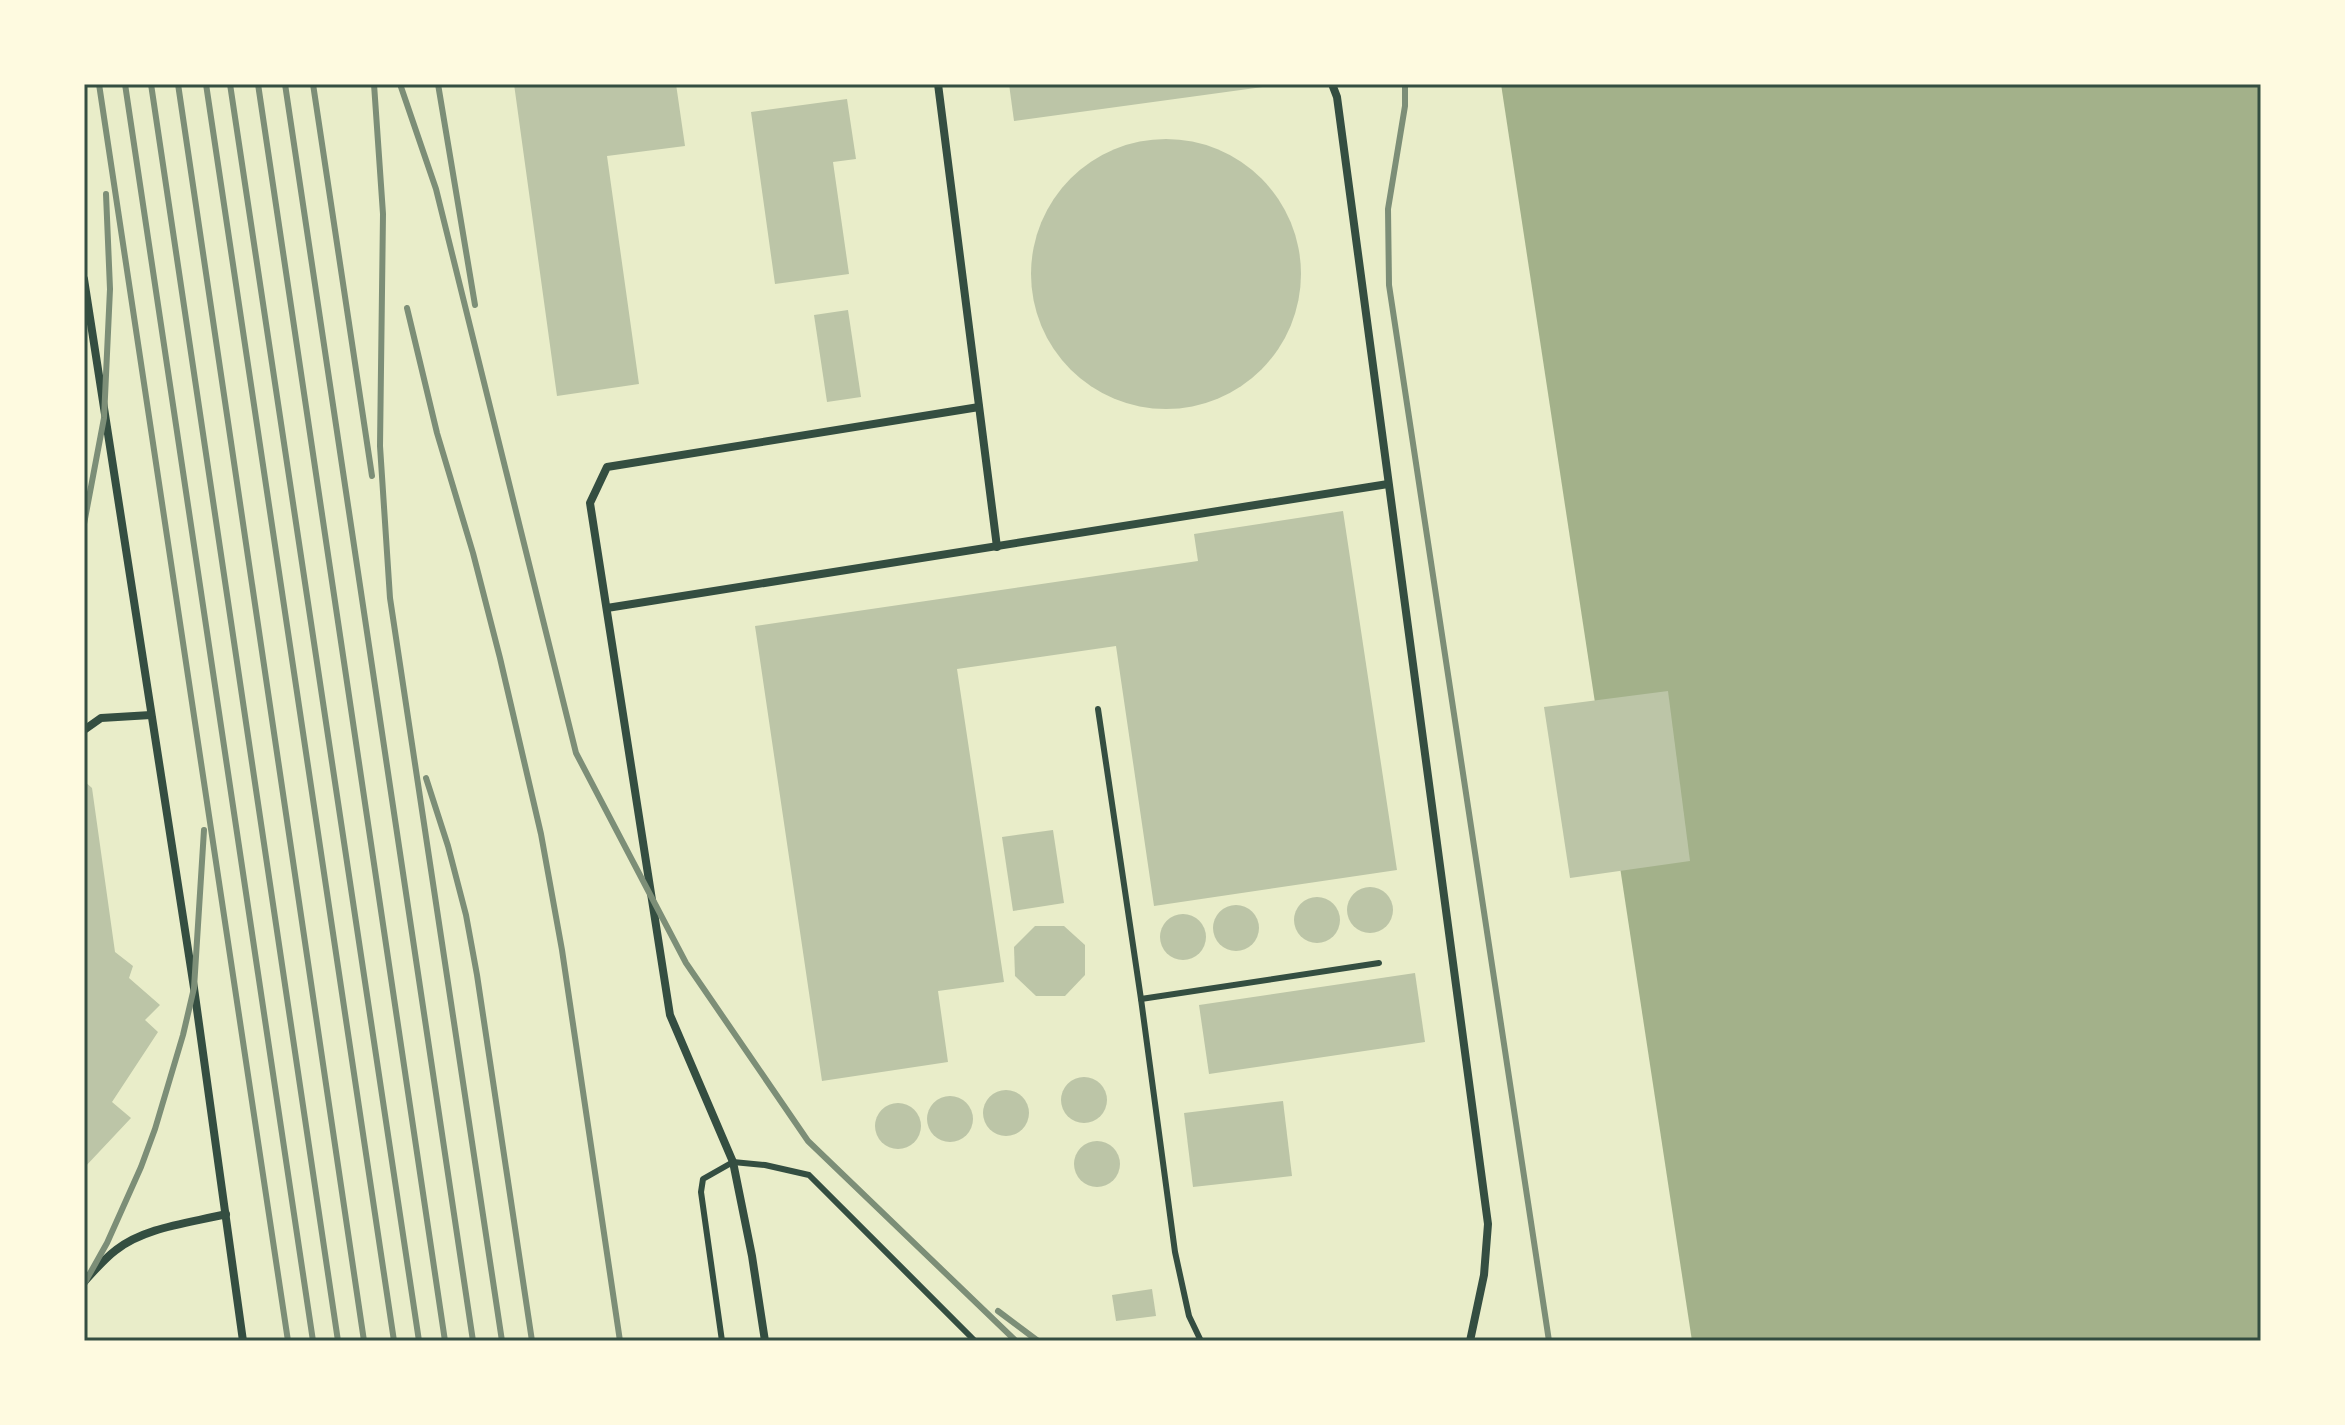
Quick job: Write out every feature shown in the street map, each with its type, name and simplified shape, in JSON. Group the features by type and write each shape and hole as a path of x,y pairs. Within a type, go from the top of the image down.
{"street":[{"path":"938,84 997,547"},
{"path":"1332,84 1337,97 1488,1224 1484,1275 1470,1341"},
{"path":"84,279 194,988 243,1341"},
{"path":"765,1341 733,1162 670,1015 590,503 607,467 979,407"},
{"path":"607,608 1388,484"},
{"path":"84,730 101,718 151,715"},
{"path":"84,1282 115,1250 130,1241 160,1230 226,1214"}],"lane":[{"path":"1098,709 1175,1252 1189,1316 1201,1341"},
{"path":"1141,999 1379,963"},
{"path":"722,1341 701,1192 703,1179 733,1162 765,1165 809,1175 975,1341"}],"shaded area":[{"path":"1501,84 2261,84 2261,1341 1692,1341"}],"building":[{"path":"514,84 676,84 685,146 607,156 639,384 557,396"},
{"path":"1009,84 1270,84 1270,86 1014,121"},
{"path":"847,99 856,159 833,162 849,274 775,284 751,112"},
{"path":"1166,139 1205,145 1230,155 1261,179 1285,210 1295,235 1301,274 1295,313 1285,338 1261,369 1230,393 1205,403 1166,409 1127,403 1102,393 1071,369 1047,338 1037,313 1031,274 1037,235 1047,210 1071,179 1102,155 1127,145"},
{"path":"848,310 861,397 827,402 814,315"},
{"path":"1343,511 1397,870 1154,906 1116,646 957,669 1004,982 938,991 948,1062 822,1081 755,626 1198,561 1194,534"},
{"path":"1668,691 1690,861 1570,878 1544,707"},
{"path":"84,781 92,788 115,952 133,966 129,978 160,1005 145,1020 158,1032 112,1102 131,1118 84,1168"},
{"path":"1053,830 1064,903 1013,911 1002,837"},
{"path":"1370,887 1386,894 1393,910 1386,926 1370,933 1354,926 1347,910 1354,894"},
{"path":"1317,897 1333,904 1340,920 1333,936 1317,943 1301,936 1294,920 1301,904"},
{"path":"1236,905 1252,912 1259,928 1252,944 1236,951 1220,944 1213,928 1220,912"},
{"path":"1183,914 1199,921 1206,937 1199,953 1183,960 1167,953 1160,937 1167,921"},
{"path":"1035,926 1064,926 1085,945 1085,975 1065,996 1036,996 1015,976 1014,947"},
{"path":"1415,973 1425,1042 1209,1074 1199,1005"},
{"path":"1084,1077 1100,1084 1107,1100 1100,1116 1084,1123 1068,1116 1061,1100 1068,1084"},
{"path":"1006,1090 1022,1097 1029,1113 1022,1129 1006,1136 990,1129 983,1113 990,1097"},
{"path":"950,1096 966,1103 973,1119 966,1135 950,1142 934,1135 927,1119 934,1103"},
{"path":"1283,1101 1292,1176 1193,1187 1184,1113"},
{"path":"898,1103 914,1110 921,1126 914,1142 898,1149 882,1142 875,1126 882,1110"},
{"path":"1097,1141 1113,1148 1120,1164 1113,1180 1097,1187 1081,1180 1074,1164 1081,1148"},
{"path":"1152,1289 1156,1316 1116,1321 1112,1295"}],"railway":[{"path":"99,84 288,1341"},
{"path":"125,84 313,1341"},
{"path":"151,84 338,1341"},
{"path":"178,84 364,1341"},
{"path":"206,84 394,1341"},
{"path":"230,84 419,1341"},
{"path":"258,84 445,1341"},
{"path":"285,84 473,1341"},
{"path":"313,84 372,476"},
{"path":"374,84 383,214 380,446 390,598 502,1341"},
{"path":"400,84 436,189 576,753 686,963 808,1141 1016,1341"},
{"path":"438,84 475,305"},
{"path":"1405,84 1405,106 1388,209 1389,285 1549,1341"},
{"path":"84,524 104,418 110,289 106,194"},
{"path":"407,308 437,433 500,658 541,834 562,950 620,1341"},
{"path":"426,778 466,915 532,1341"},
{"path":"84,1284 107,1243 141,1167 183,1035 194,988 204,830"},
{"path":"998,1311 1038,1341"}]}
